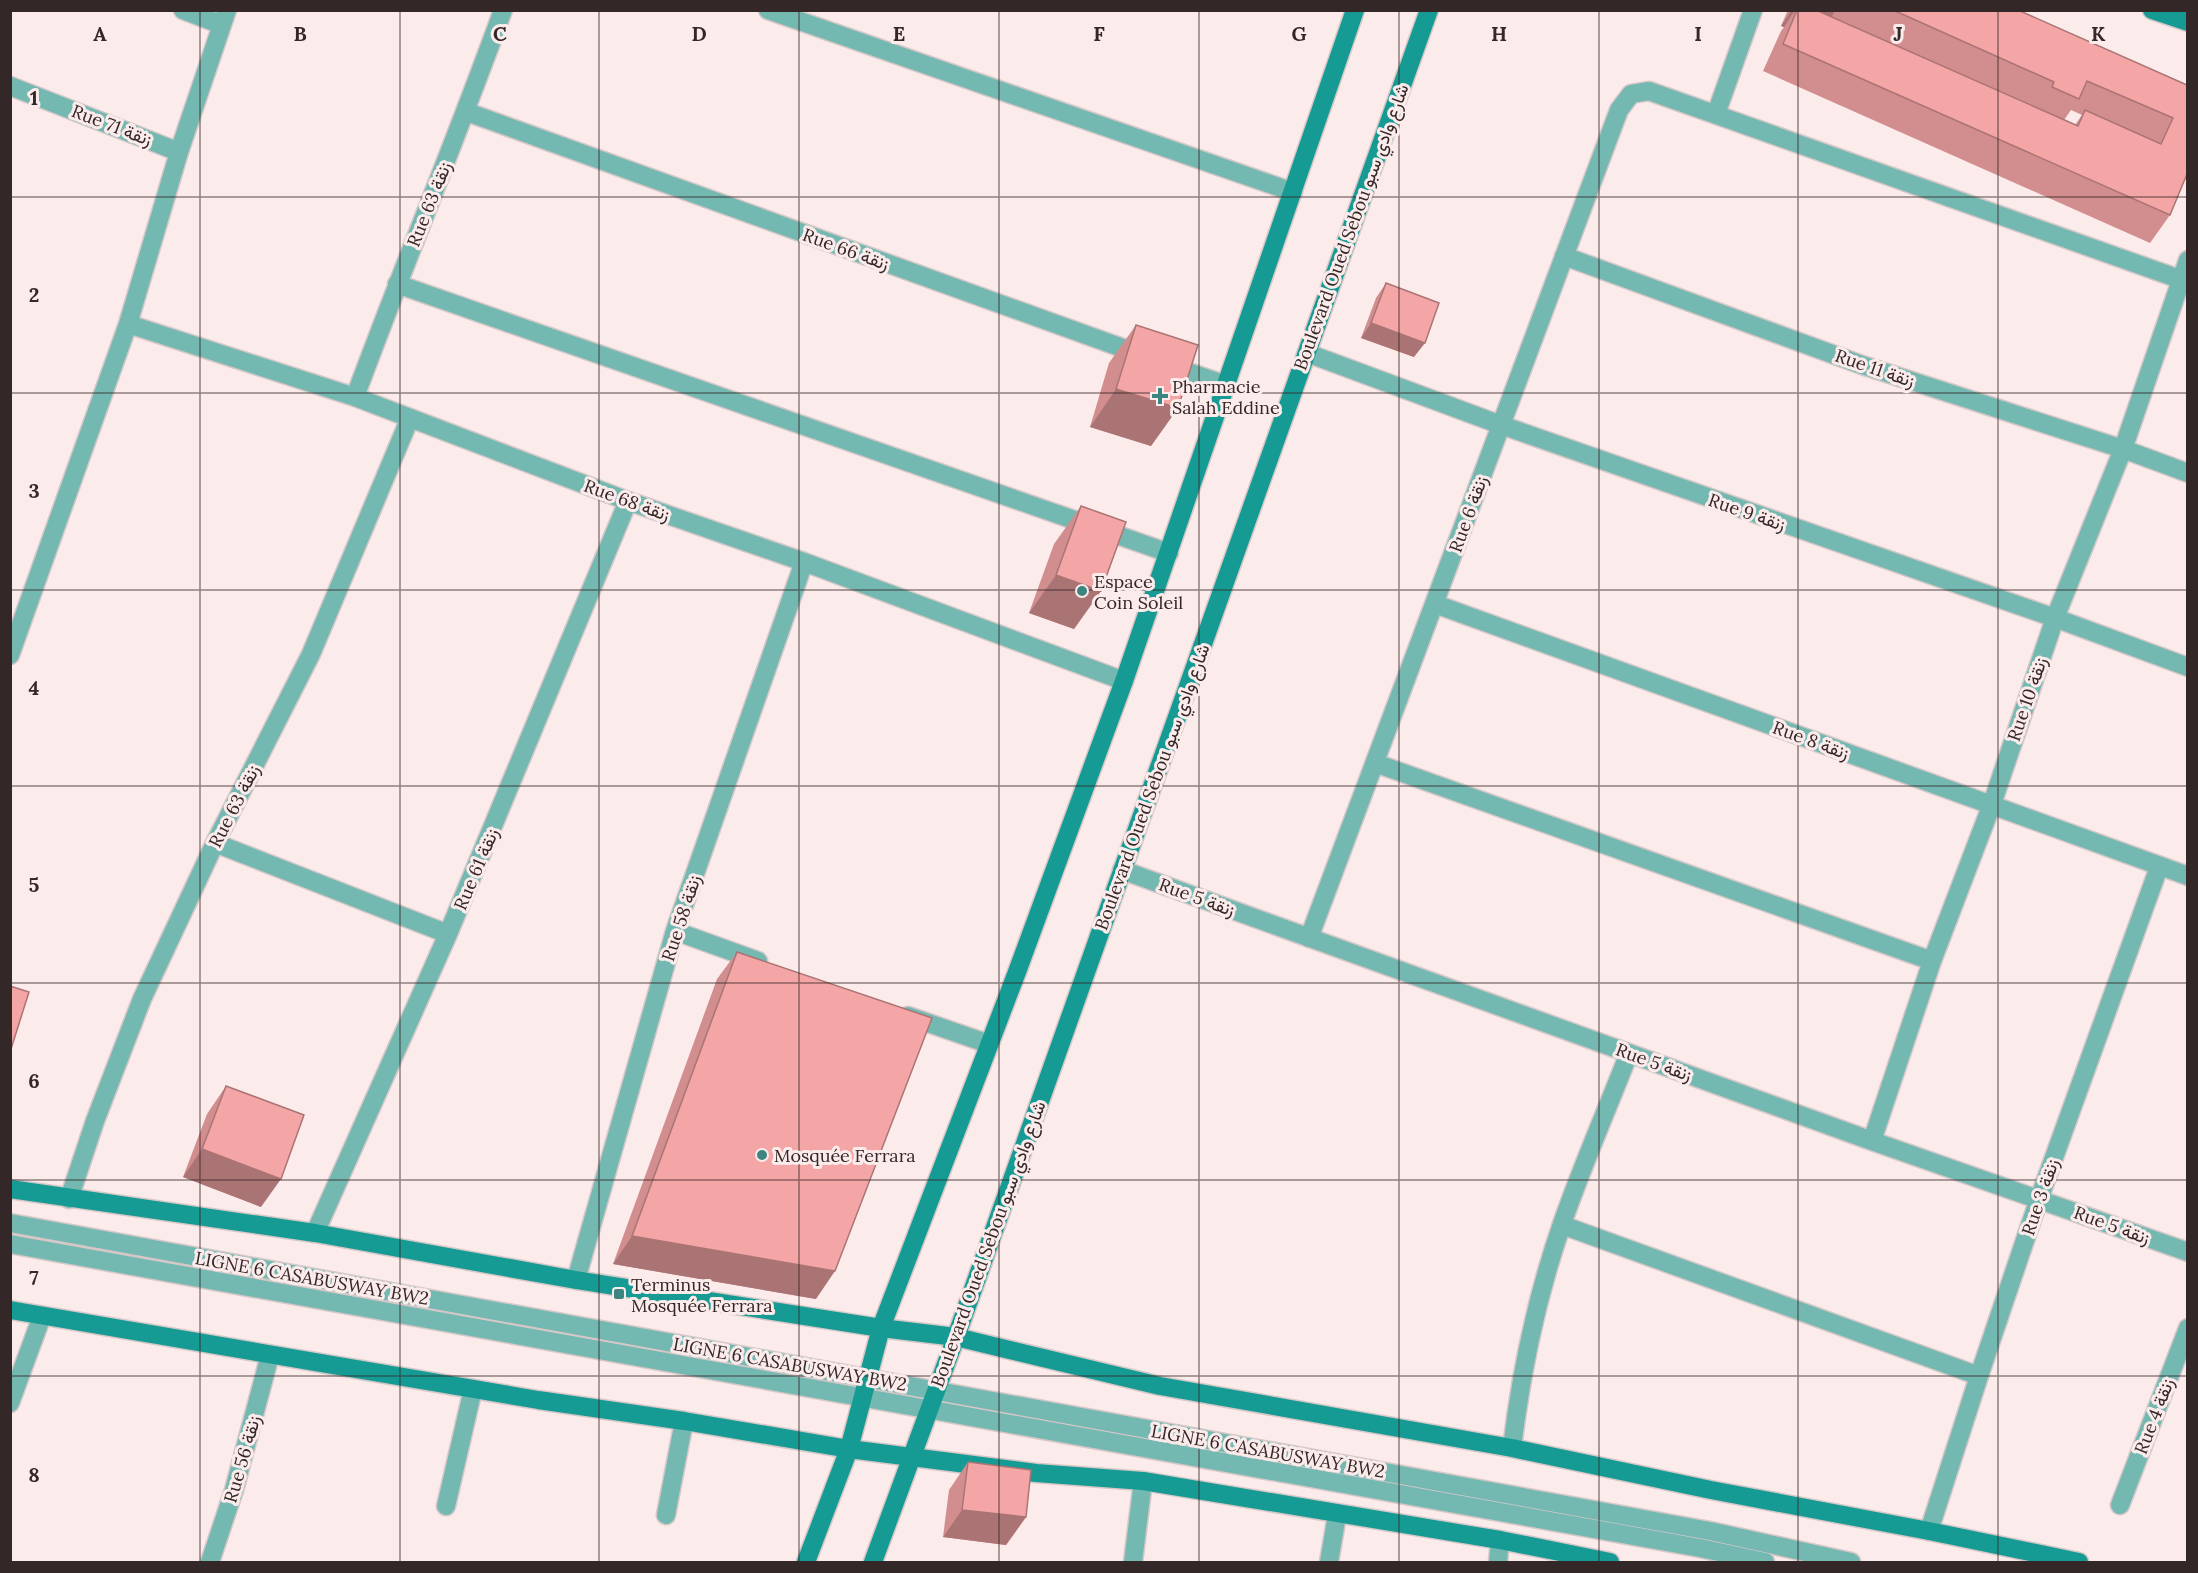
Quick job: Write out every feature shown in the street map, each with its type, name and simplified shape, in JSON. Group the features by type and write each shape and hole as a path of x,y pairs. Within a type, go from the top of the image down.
{"main road":[{"path":"806,1563 849,1449 881,1328 1017,972 1124,681 1355,10"},
{"name":"Boulevard Oued Sebou شارع وادي سبو","path":"873,1563 956,1337 1429,10"},
{"path":"2152,10 2187,22"},
{"path":"10,1189 315,1233 576,1280 881,1328 956,1337 1160,1386 1512,1448 2079,1563"},
{"path":"10,1310 473,1389 849,1449 1036,1473 1143,1481 1337,1515 1500,1540 1610,1563"}],"street":[{"path":"10,655 129,324 179,152 225,18 183,10"},
{"name":"Rue 63 زنقة","path":"355,397 397,284 466,112 503,10"},
{"path":"768,10 1293,192"},
{"path":"1753,10 1716,114 2184,280"},
{"name":"Rue 71 زنقة","path":"10,86 179,152"},
{"name":"Rue 6 زنقة","path":"1309,938 1618,110 1631,94 1649,91 1716,114"},
{"name":"Rue 66 زنقة","path":"466,112 1226,386"},
{"name":"Rue 11 زنقة","path":"1564,256 1862,365 2123,449 2187,473"},
{"name":"Rue 10 زنقة","path":"1872,1141 1932,961 1992,804 2055,618 2123,449 2184,280 2187,260"},
{"path":"397,284 1169,553"},
{"name":"Rue 68 زنقة","path":"129,324 355,397 628,501 804,562 1124,681"},
{"name":"Rue 9 زنقة","path":"1306,353 1501,425 2055,618 2187,668"},
{"name":"Rue 63 زنقة","path":"69,1198 95,1120 142,999 215,843 311,654 410,418"},
{"name":"Rue 61 زنقة","path":"315,1233 448,934 628,501"},
{"name":"Rue 58 زنقة","path":"576,1280 675,931 804,562"},
{"name":"Rue 8 زنقة","path":"1435,604 2187,876"},
{"path":"1375,763 1932,961"},
{"path":"215,843 448,934"},
{"name":"Rue 3 زنقة","path":"1929,1531 2039,1198 2159,867"},
{"name":"Rue 5 زنقة","path":"1122,870 1872,1141 2187,1252"},
{"path":"675,931 776,968"},
{"path":"888,1008 988,1044"},
{"path":"1512,1448 1517,1401 1534,1319 1562,1225 1629,1053"},
{"name":"LIGNE 6 CASABUSWAY BW2","path":"10,1223 1710,1531 1851,1563"},
{"path":"1562,1225 1979,1376"},
{"name":"LIGNE 6 CASABUSWAY BW2","path":"10,1244 1700,1548 1764,1563"},
{"path":"10,1402 42,1316"},
{"name":"Rue 4 زنقة","path":"2120,1505 2187,1328"},
{"name":"Rue 56 زنقة","path":"210,1563 234,1490 270,1355"},
{"path":"446,1506 473,1389"},
{"path":"666,1515 684,1421"},
{"path":"1133,1563 1143,1481"},
{"path":"1329,1563 1337,1515"},
{"path":"1498,1563 1500,1540"}],"building":[{"path":"1797,10 1816,10 2078,126 2085,110 2161,144 2173,118 2087,81 2079,99 2052,87 2054,82 1893,10 2018,10 2187,85 2187,174 2170,215 1783,44"},
{"path":"1386,283 1439,303 1425,343 1371,323"},
{"path":"1136,325 1198,345 1178,408 1116,389"},
{"path":"1081,506 1126,522 1101,591 1056,575"},
{"name":"Mosquée Ferrara","path":"737,952 932,1018 835,1271 632,1236"},
{"path":"10,986 29,992 11,1049 10,1049"},
{"path":"226,1086 304,1115 281,1179 202,1149"},
{"path":"968,1462 1031,1470 1026,1517 962,1510"}],"place":[{"name":"Pharmacie Salah Eddine","path":"1160,396"},
{"name":"Espace Coin Soleil","path":"1082,591"},
{"name":"Mosquée Ferrara","path":"762,1155"},
{"name":"Terminus Mosquée Ferrara","path":"619,1294"}]}
